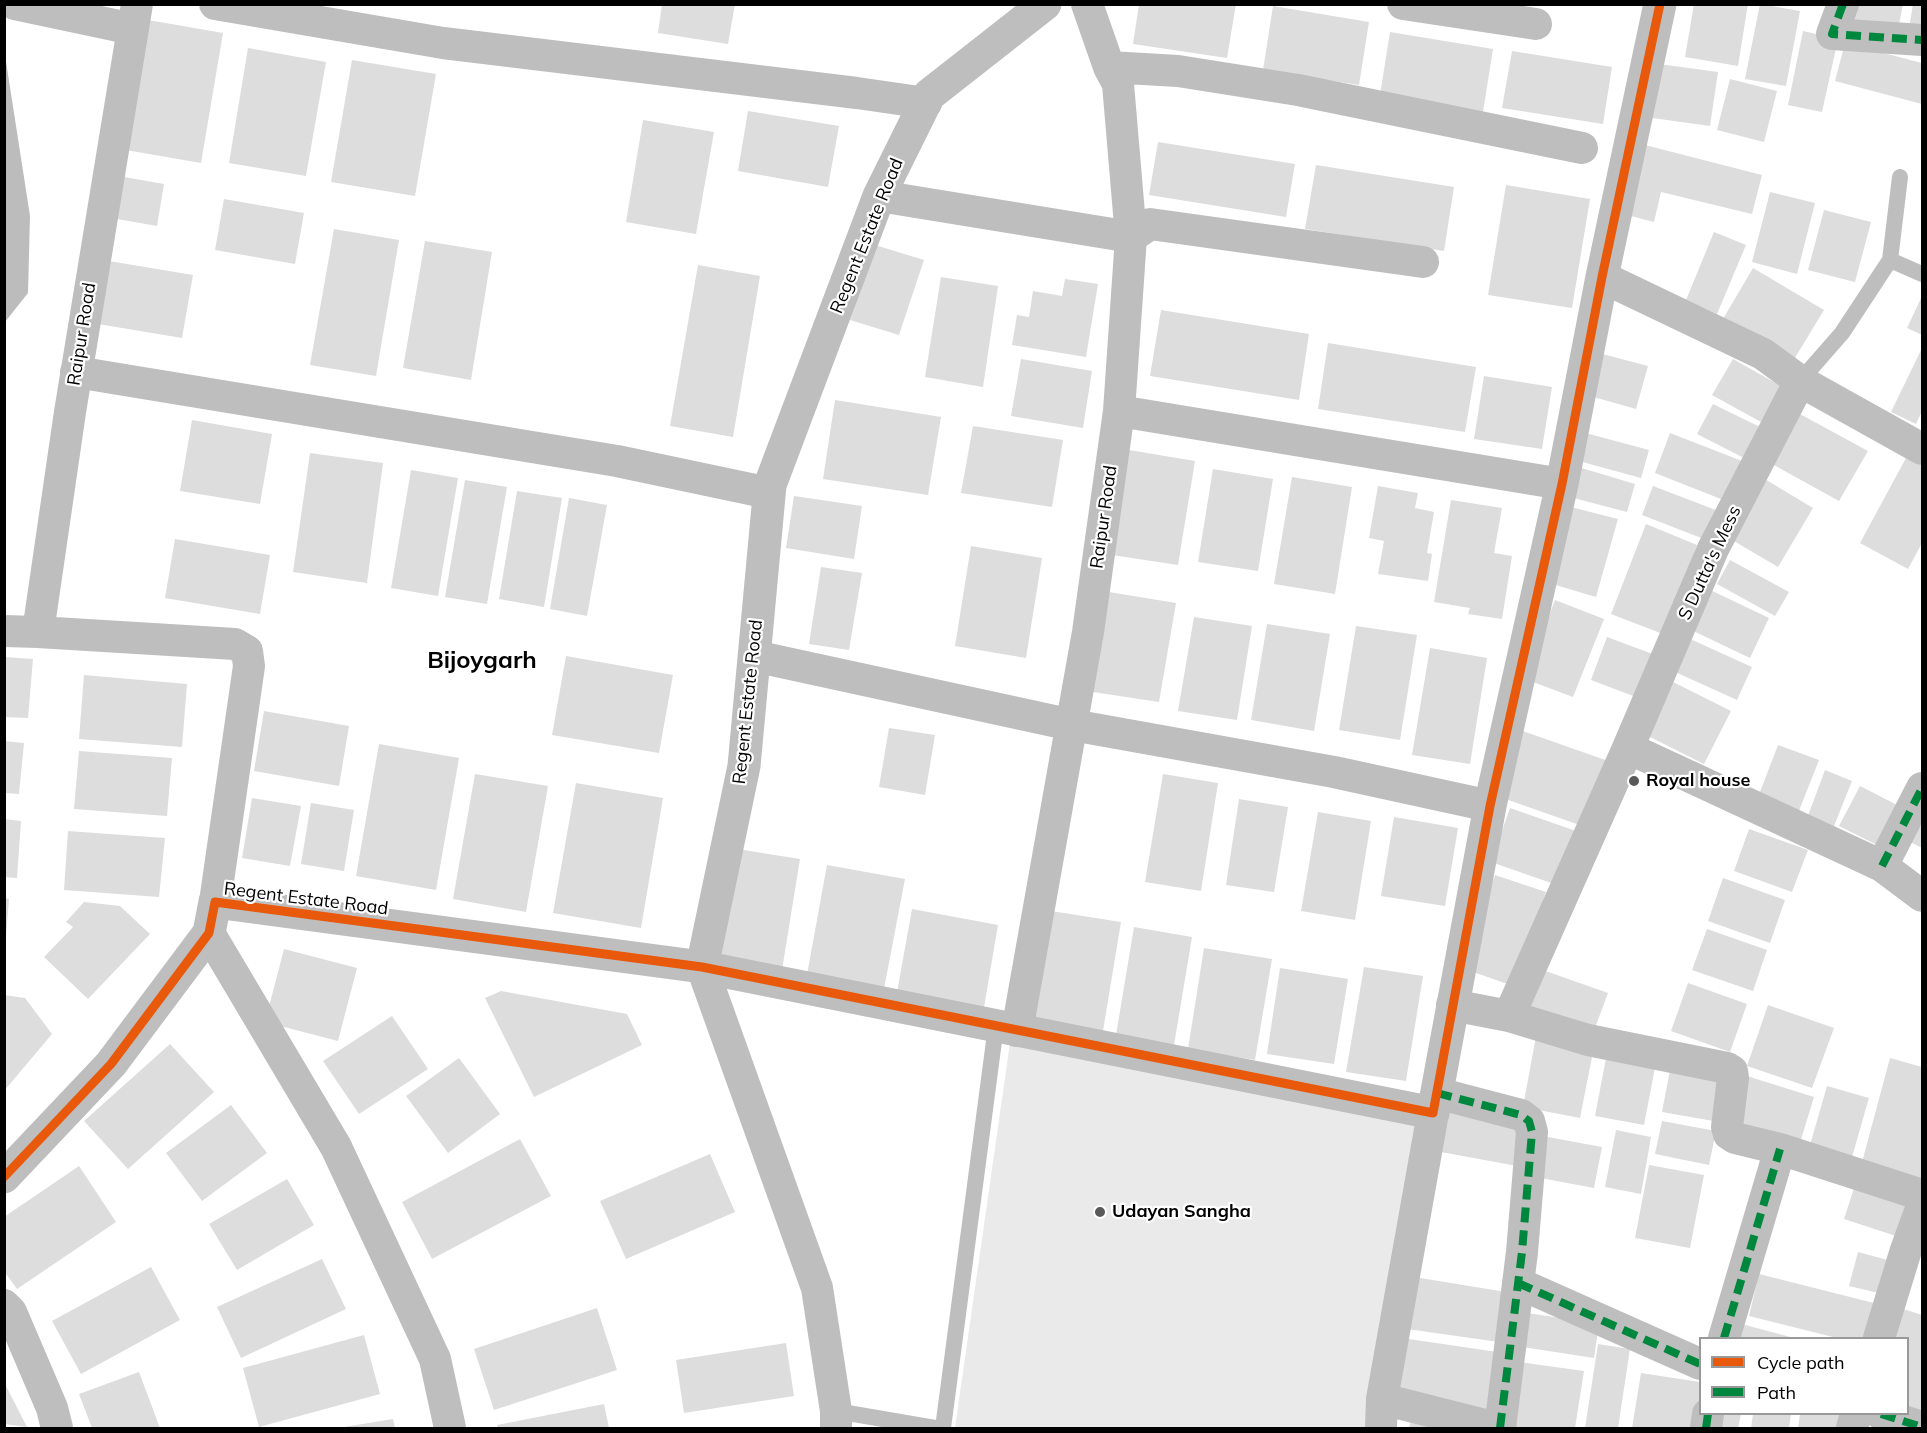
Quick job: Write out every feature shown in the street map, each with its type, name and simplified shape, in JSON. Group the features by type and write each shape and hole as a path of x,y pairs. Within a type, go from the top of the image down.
{"street":[{"path":"15,4 135,17"},
{"path":"215,4 443,43 845,91 926,104"},
{"name":"Regent Estate Road","path":"212,918 702,967 744,766 770,485 879,196 929,95 1045,4"},
{"name":"Raipur Road","path":"1006,1028 1072,725 1088,632 1119,411 1131,237 1118,84 1109,67 1087,4"},
{"path":"1403,4 1536,24"},
{"path":"702,967 1006,1028 1435,1103 1521,1115 1529,1121 1532,1132 1518,1283 1498,1428 1382,1414 1435,1103 1452,1005 1490,806 1562,484 1602,277 1660,4"},
{"path":"1843,4 1832,34 1923,40"},
{"name":"Raipur Road","path":"38,632 76,372 135,17"},
{"path":"1109,67 1178,71 1298,90 1582,148"},
{"path":"879,196 1131,237 1150,224 1423,261"},
{"path":"1602,277 1763,354 1800,381 1923,449"},
{"path":"76,372 617,461 769,492"},
{"name":"S Dutta's Mess","path":"1509,1016 1713,549 1800,381"},
{"path":"1119,411 1562,484"},
{"path":"4,632 235,644 247,651 249,666 212,918 111,1064 4,1177"},
{"path":"754,656 1072,725 1334,772 1490,806"},
{"path":"1628,748 1882,866 1923,896"},
{"path":"1882,866 1923,788"},
{"path":"212,918 336,1147 435,1359 450,1428"},
{"path":"702,967 817,1288 836,1420"},
{"path":"1452,1005 1509,1016 1588,1040 1727,1068 1731,1071 1733,1078 1727,1126 1729,1134 1735,1138 1780,1149 1923,1195"},
{"path":"1724,1337 1780,1149"},
{"path":"1879,1337 1906,1250 1923,1206"},
{"path":"1518,1283 1699,1363"},
{"path":"4,1305 11,1312 47,1397 57,1428"},
{"path":"1887,1415 1923,1426"}],"lane":[{"path":"1800,381 1842,333 1890,260 1900,177"},
{"path":"1890,260 1923,274"},
{"path":"943,1428 1006,1028"},
{"path":"836,1420 935,1428"}],"shaded area":[{"path":"5,55 30,216 28,293 5,322"},
{"path":"1011,1036 1431,1122 1381,1428 955,1428"}],"building":[{"path":"662,4 735,4 728,44 658,33"},
{"path":"1139,4 1236,4 1227,58 1133,44"},
{"path":"1694,4 1748,4 1738,66 1685,57"},
{"path":"1760,4 1800,11 1786,86 1745,79"},
{"path":"1846,4 1903,4 1897,35 1842,25"},
{"path":"1913,4 1922,4 1922,30 1909,28"},
{"path":"1273,6 1369,22 1359,85 1263,70"},
{"path":"148,20 223,33 201,163 126,150"},
{"path":"1803,31 1838,39 1822,112 1788,105"},
{"path":"1390,32 1493,49 1483,112 1380,95"},
{"path":"1845,43 1922,63 1922,104 1835,81"},
{"path":"248,48 326,62 306,176 229,163"},
{"path":"1512,51 1612,67 1603,124 1502,108"},
{"path":"352,60 436,74 415,196 331,182"},
{"path":"1652,63 1718,72 1710,126 1645,117"},
{"path":"1730,79 1777,91 1764,142 1717,130"},
{"path":"748,111 839,126 828,187 738,171"},
{"path":"643,120 714,132 696,234 626,222"},
{"path":"1158,142 1295,164 1286,217 1149,195"},
{"path":"1641,144 1762,175 1752,214 1661,192 1654,222 1623,214"},
{"path":"1316,165 1454,187 1444,251 1305,229"},
{"path":"113,175 164,184 157,226 106,217"},
{"path":"1506,185 1590,199 1572,308 1488,295"},
{"path":"1770,192 1815,203 1797,274 1752,262"},
{"path":"224,199 304,213 295,264 215,250"},
{"path":"1824,210 1871,222 1855,282 1808,270"},
{"path":"334,229 399,240 376,376 310,365"},
{"path":"1714,232 1746,245 1717,314 1686,300"},
{"path":"425,241 492,252 471,380 403,368"},
{"path":"875,245 924,260 899,335 850,320"},
{"path":"109,261 193,275 182,338 98,324"},
{"path":"698,265 760,276 733,437 670,426"},
{"path":"1753,268 1824,310 1793,361 1723,319"},
{"path":"941,277 998,286 983,387 925,377"},
{"path":"1065,279 1098,284 1086,357 1012,345 1017,315 1029,317 1033,291 1062,296"},
{"path":"1922,296 1922,335 1907,328"},
{"path":"1161,310 1309,334 1299,400 1150,376"},
{"path":"1328,343 1476,367 1465,432 1318,409"},
{"path":"1922,348 1922,411 1916,424 1891,412"},
{"path":"1595,352 1648,366 1636,409 1583,394"},
{"path":"1021,359 1092,371 1083,428 1011,416"},
{"path":"1733,359 1781,386 1761,422 1712,395"},
{"path":"1484,376 1552,387 1542,449 1474,439"},
{"path":"835,400 941,417 928,495 823,479"},
{"path":"1713,404 1762,428 1746,459 1697,434"},
{"path":"1800,414 1868,451 1839,501 1772,464"},
{"path":"192,420 272,434 260,504 180,491"},
{"path":"973,426 1063,440 1052,507 961,493"},
{"path":"1582,432 1649,450 1641,478 1575,460"},
{"path":"1670,433 1742,461 1726,501 1655,473"},
{"path":"1129,450 1195,461 1178,565 1112,555"},
{"path":"310,453 383,463 367,583 293,572"},
{"path":"1906,458 1922,466 1922,543 1908,569 1860,543"},
{"path":"1575,466 1635,484 1627,512 1566,496"},
{"path":"1213,469 1273,479 1258,571 1198,562"},
{"path":"411,470 458,478 438,596 391,588"},
{"path":"1292,477 1352,487 1335,594 1274,584"},
{"path":"1763,478 1813,508 1778,567 1727,537"},
{"path":"465,480 507,487 487,604 445,597"},
{"path":"1378,486 1418,493 1415,508 1434,512 1427,553 1432,554 1428,581 1378,574 1384,541 1369,538"},
{"path":"1653,486 1721,512 1709,541 1642,515"},
{"path":"517,491 562,498 544,607 499,599"},
{"path":"794,496 862,506 854,559 786,548"},
{"path":"569,498 607,505 587,616 550,609"},
{"path":"1451,500 1502,508 1494,553 1512,556 1502,619 1468,614 1470,608 1434,602"},
{"path":"1563,505 1618,519 1596,597 1542,581"},
{"path":"1646,524 1697,545 1663,634 1611,614"},
{"path":"175,539 270,555 260,614 165,598"},
{"path":"971,546 1042,558 1026,658 955,646"},
{"path":"1730,560 1789,592 1775,616 1717,584"},
{"path":"821,567 862,573 849,650 809,644"},
{"path":"1706,588 1769,618 1750,658 1687,628"},
{"path":"1109,592 1176,603 1159,702 1093,692"},
{"path":"1555,600 1604,619 1573,697 1525,679"},
{"path":"1194,617 1252,626 1237,720 1178,711"},
{"path":"1267,624 1330,634 1314,731 1251,720"},
{"path":"1356,626 1417,635 1400,740 1339,730"},
{"path":"1607,637 1658,656 1641,699 1591,680"},
{"path":"1688,638 1752,667 1737,700 1673,671"},
{"path":"1430,648 1487,658 1470,764 1412,755"},
{"path":"566,656 673,675 659,753 552,735"},
{"path":"4,657 33,659 28,718 4,717"},
{"path":"84,675 187,684 182,747 79,739"},
{"path":"1669,680 1731,711 1704,764 1642,733"},
{"path":"264,711 349,726 339,786 254,771"},
{"path":"889,728 935,735 925,795 879,787"},
{"path":"1520,730 1611,762 1588,828 1497,796"},
{"path":"4,741 24,743 19,794 4,793"},
{"path":"379,744 459,758 436,890 356,876"},
{"path":"1778,745 1819,760 1795,821 1755,805"},
{"path":"79,751 172,758 167,816 74,809"},
{"path":"1825,770 1852,781 1832,831 1806,821"},
{"path":"475,774 548,786 526,912 453,899"},
{"path":"1163,774 1218,783 1201,891 1145,882"},
{"path":"576,783 663,798 641,928 553,913"},
{"path":"1860,786 1905,809 1885,849 1839,826"},
{"path":"252,798 301,806 290,866 242,858"},
{"path":"1239,799 1288,807 1274,892 1226,885"},
{"path":"311,803 354,810 344,871 301,864"},
{"path":"1510,808 1576,831 1557,885 1491,862"},
{"path":"1922,808 1922,848 1900,837"},
{"path":"1318,812 1371,821 1355,920 1301,911"},
{"path":"1394,817 1458,828 1445,906 1381,896"},
{"path":"4,819 21,821 17,878 4,877"},
{"path":"1749,829 1808,850 1792,892 1734,871"},
{"path":"68,831 165,838 159,897 64,890"},
{"path":"731,848 800,859 782,970 714,959"},
{"path":"827,865 905,879 883,994 806,980"},
{"path":"1495,875 1546,892 1513,986 1462,968"},
{"path":"1723,878 1785,900 1770,943 1708,921"},
{"path":"4,898 9,899 6,936 4,936"},
{"path":"84,902 120,906 150,934 88,999 44,957 73,927 66,922"},
{"path":"912,909 998,925 983,1013 896,998"},
{"path":"1051,911 1121,922 1103,1031 1033,1019"},
{"path":"1134,927 1192,937 1174,1045 1116,1035"},
{"path":"1707,929 1767,950 1753,991 1692,970"},
{"path":"1204,948 1272,959 1255,1060 1188,1049"},
{"path":"284,949 357,968 338,1041 265,1022"},
{"path":"1364,967 1423,976 1406,1081 1346,1072"},
{"path":"1280,968 1348,979 1334,1064 1267,1054"},
{"path":"1537,968 1608,993 1592,1036 1522,1011"},
{"path":"1688,983 1747,1004 1730,1052 1671,1031"},
{"path":"501,991 627,1014 642,1045 534,1097 485,998"},
{"path":"4,995 25,998 52,1034 4,1091"},
{"path":"1768,1005 1834,1028 1812,1088 1747,1066"},
{"path":"392,1016 428,1069 359,1114 323,1061"},
{"path":"1536,1036 1594,1047 1580,1118 1523,1107"},
{"path":"170,1044 214,1092 128,1169 84,1121"},
{"path":"1608,1048 1657,1057 1644,1125 1595,1116"},
{"path":"459,1058 500,1114 448,1153 406,1096"},
{"path":"1890,1058 1922,1067 1922,1182 1861,1166"},
{"path":"1671,1065 1727,1075 1719,1122 1662,1112"},
{"path":"1747,1076 1814,1097 1799,1146 1732,1126"},
{"path":"1827,1086 1869,1098 1850,1164 1808,1152"},
{"path":"231,1105 267,1153 202,1201 166,1153"},
{"path":"1437,1109 1525,1127 1517,1166 1430,1150"},
{"path":"1662,1121 1716,1131 1709,1165 1655,1154"},
{"path":"1616,1130 1651,1137 1641,1194 1605,1187"},
{"path":"1537,1135 1602,1147 1594,1188 1530,1176"},
{"path":"520,1139 551,1196 432,1259 402,1202"},
{"path":"710,1154 735,1212 626,1259 600,1201"},
{"path":"1649,1165 1704,1175 1690,1248 1635,1238"},
{"path":"79,1166 116,1222 17,1289 4,1271 4,1217"},
{"path":"287,1179 314,1225 237,1270 209,1224"},
{"path":"1855,1185 1913,1203 1902,1238 1844,1219"},
{"path":"1858,1252 1895,1262 1887,1295 1849,1286"},
{"path":"322,1259 346,1309 241,1358 217,1307"},
{"path":"151,1267 180,1320 81,1374 52,1321"},
{"path":"1759,1274 1878,1304 1869,1337 1833,1337 1749,1316"},
{"path":"1408,1276 1506,1292 1499,1342 1400,1328"},
{"path":"1897,1307 1922,1315 1922,1421 1909,1414 1909,1337 1886,1337"},
{"path":"597,1308 617,1370 494,1410 474,1349"},
{"path":"1521,1312 1599,1324 1594,1358 1516,1346"},
{"path":"1738,1323 1790,1337 1734,1337"},
{"path":"364,1335 380,1394 259,1427 243,1368"},
{"path":"1395,1337 1504,1353 1495,1411 1387,1394"},
{"path":"786,1343 794,1396 684,1413 676,1360"},
{"path":"1598,1344 1630,1349 1618,1428 1585,1428"},
{"path":"1519,1362 1584,1371 1575,1428 1509,1427"},
{"path":"139,1372 160,1428 92,1428 79,1394"},
{"path":"1641,1373 1699,1382 1701,1428 1632,1428"},
{"path":"4,1382 27,1427 4,1424"},
{"path":"604,1404 609,1428 498,1428 497,1425"},
{"path":"1716,1415 1741,1415 1738,1428 1714,1428"},
{"path":"1753,1415 1791,1415 1789,1428 1751,1428"},
{"path":"1800,1415 1840,1415 1837,1428 1798,1428"},
{"path":"1412,1417 1454,1428 1409,1428"},
{"path":"393,1419 395,1428 344,1428 344,1427"}],"marked path":[{"path":"1843,4 1832,34 1922,40"},
{"path":"1882,866 1922,788"},
{"path":"1437,1093 1521,1115 1529,1121 1532,1132 1522,1252 1500,1428"},
{"path":"1724,1337 1780,1149"},
{"path":"1518,1283 1699,1364"},
{"path":"1706,1428 1708,1415"},
{"path":"1884,1415 1922,1427"}],"cycle path":[{"path":"4,1177 111,1064 209,933 215,902 702,967 1433,1113 1490,806 1562,484 1602,277 1660,4"}],"place":[{"name":"Royal house","path":"1634,781"},
{"name":"Udayan Sangha","path":"1100,1212"}],"district":[{"name":"Bijoygarh","path":"482,661"}]}
